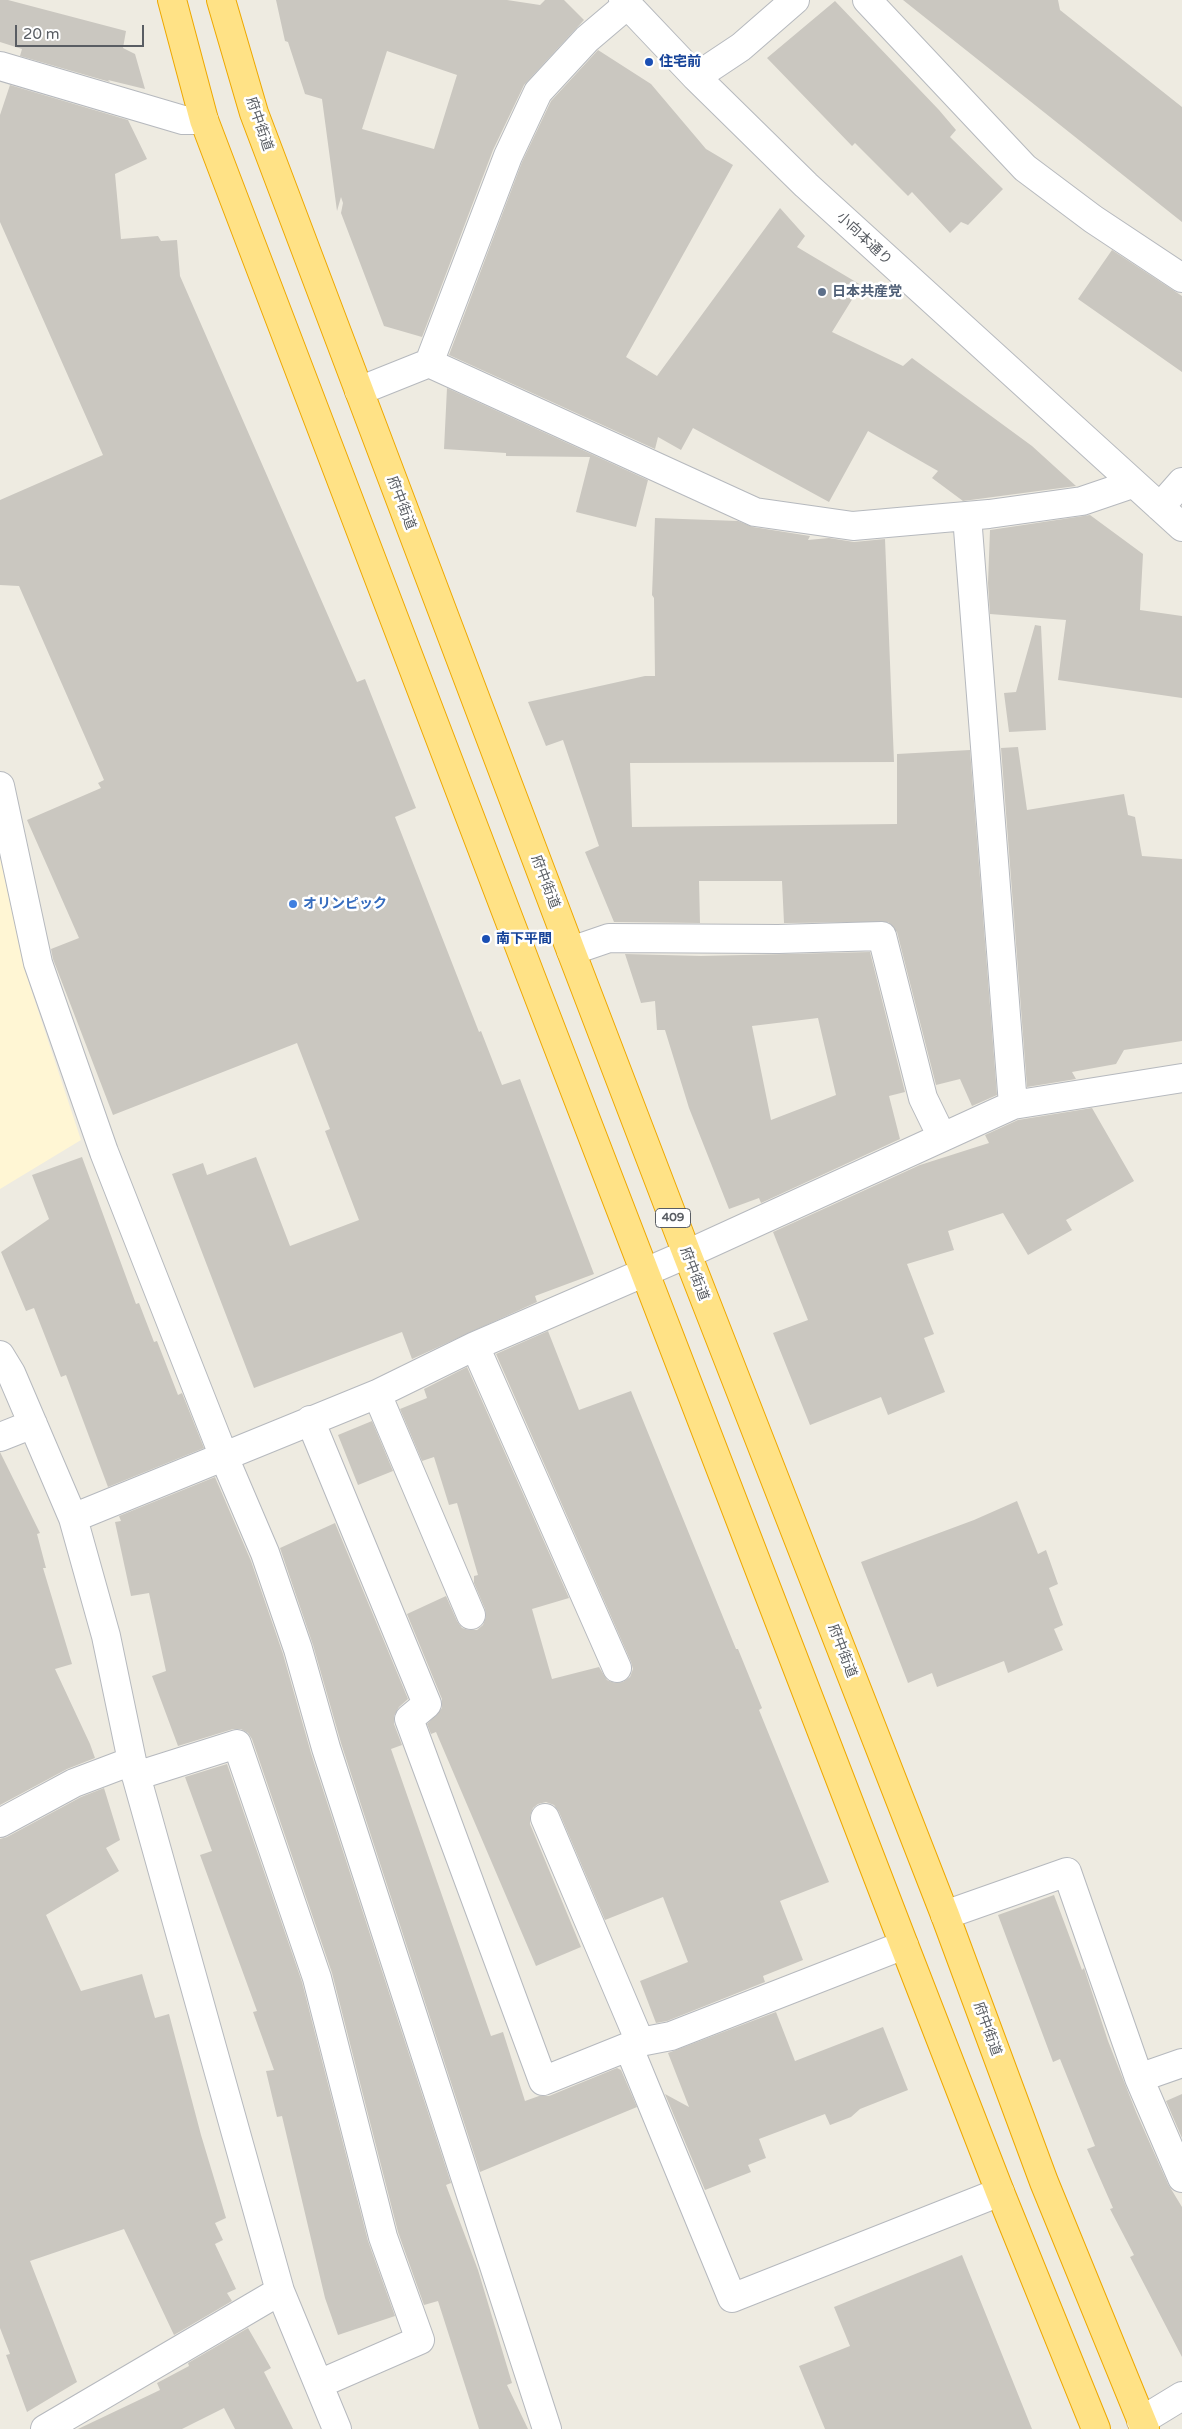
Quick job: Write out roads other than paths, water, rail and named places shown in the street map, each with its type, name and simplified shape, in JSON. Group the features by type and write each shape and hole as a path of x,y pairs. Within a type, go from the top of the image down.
{"highway":[{"path":"172,0 204,120 531,977 646,1271 904,1945 1000,2192 1096,2429"},
{"name":"府中街道","path":"221,0 254,113 571,952 945,1916 1044,2182 1143,2425"}],"street":[{"path":"696,77 741,47 795,0"},
{"path":"867,0 1025,168 1093,219 1182,278"},
{"path":"429,363 508,156 538,92 587,39 625,2"},
{"name":"小向本通り","path":"625,2 696,77 806,185 1182,528"},
{"path":"0,66 182,120 204,120"},
{"path":"359,390 429,363 755,512 852,526 967,516 1082,501 1132,484"},
{"path":"1160,507 1182,482"},
{"path":"967,516 1013,1105"},
{"path":"0,786 38,963 104,1152 224,1457 265,1553 298,1649 326,1748 548,2429"},
{"path":"571,952 609,938 778,939 882,936 923,1098 942,1137"},
{"path":"73,1518 377,1394 475,1346 687,1254 1013,1105 1182,1078"},
{"path":"475,1346 617,1668"},
{"path":"0,1355 11,1373 73,1518 106,1636 134,1769 280,2292 337,2429"},
{"path":"377,1394 471,1615"},
{"path":"310,1420 427,1704 409,1719 543,2081 635,2045 671,2036 904,1945"},
{"path":"0,1437 33,1424"},
{"path":"0,1823 74,1783 238,1744 317,1978 383,2237 420,2340 319,2384"},
{"path":"545,1818 732,2298 1000,2192"},
{"path":"945,1916 1067,1872 1139,2078 1182,2178"},
{"path":"1139,2078 1182,2063"},
{"path":"45,2429 280,2292"},
{"path":"1143,2425 1182,2396"}],"place":[{"name":"住宅前","path":"649,62"},
{"name":"日本共産党","path":"822,292"},
{"name":"オリンピック","path":"293,904"},
{"name":"南下平間","path":"486,939"}]}
